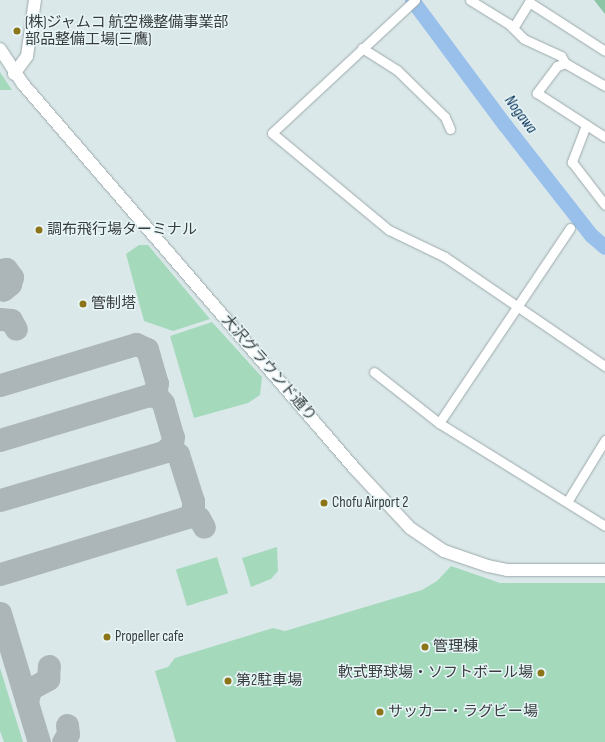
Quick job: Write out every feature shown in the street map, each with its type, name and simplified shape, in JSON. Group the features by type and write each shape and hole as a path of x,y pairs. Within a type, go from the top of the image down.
{"street":[{"path":"14,74 27,56 35,0"},
{"path":"415,0 402,10 272,133 389,230 445,258 605,366"},
{"path":"470,0 513,28 524,39 561,56 565,63 605,86"},
{"path":"513,28 529,2 605,51"},
{"path":"362,48 398,70 445,117 450,129"},
{"name":"大沢グラウンド通り","path":"0,49 14,74 356,470 410,528 444,550 488,566 507,570 605,570"},
{"path":"565,63 557,66 537,93 605,137"},
{"path":"586,125 572,162 605,205"},
{"path":"439,423 516,306 570,228"},
{"path":"374,372 439,423 605,526"},
{"path":"566,502 605,440"}],"green space":[{"path":"594,0 605,0 605,14"},
{"path":"0,72 12,90 0,90"},
{"path":"139,245 148,245 210,319 173,331 144,321 126,254"},
{"path":"212,322 262,377 260,395 248,403 194,418 170,336"},
{"path":"277,547 278,571 271,579 251,587 242,558"},
{"path":"217,557 228,593 187,606 176,570"},
{"path":"451,566 500,583 605,583 605,742 176,742 155,671 168,667 175,658 273,628 285,631 422,590 437,581"},
{"path":"0,668 23,742 4,742 0,731"}],"waterway":[{"name":"Nogawa","path":"412,0 505,125 591,235 605,247"}],"taxiway":[{"path":"0,270 6,269 12,277 10,284 3,290"},
{"path":"0,319 11,320 16,329"},
{"path":"0,385 136,344 147,349 157,383 156,390 149,395 0,440"},
{"path":"149,395 158,397 163,403 173,437 172,444 166,450"},
{"path":"0,500 170,450 178,454 193,501 193,509 189,516"},
{"path":"0,574 191,516 199,518 204,527"},
{"path":"0,613 39,742"},
{"path":"27,702 30,689 48,679 49,666"},
{"path":"63,742 68,734 67,725"}],"place":[{"name":"(株)ジャムコ 航空機整備事業部 部品整備工場(三鷹)","path":"17,31"},
{"name":"調布飛行場ターミナル","path":"39,230"},
{"name":"管制塔","path":"83,304"},
{"name":"Chofu Airport 2","path":"324,503"},
{"name":"Propeller cafe","path":"107,637"},
{"name":"管理棟","path":"425,647"},
{"name":"軟式野球場・ソフトボール場","path":"541,673"},
{"name":"第2駐車場","path":"228,681"},
{"name":"サッカー・ラグビー場","path":"380,712"}]}
